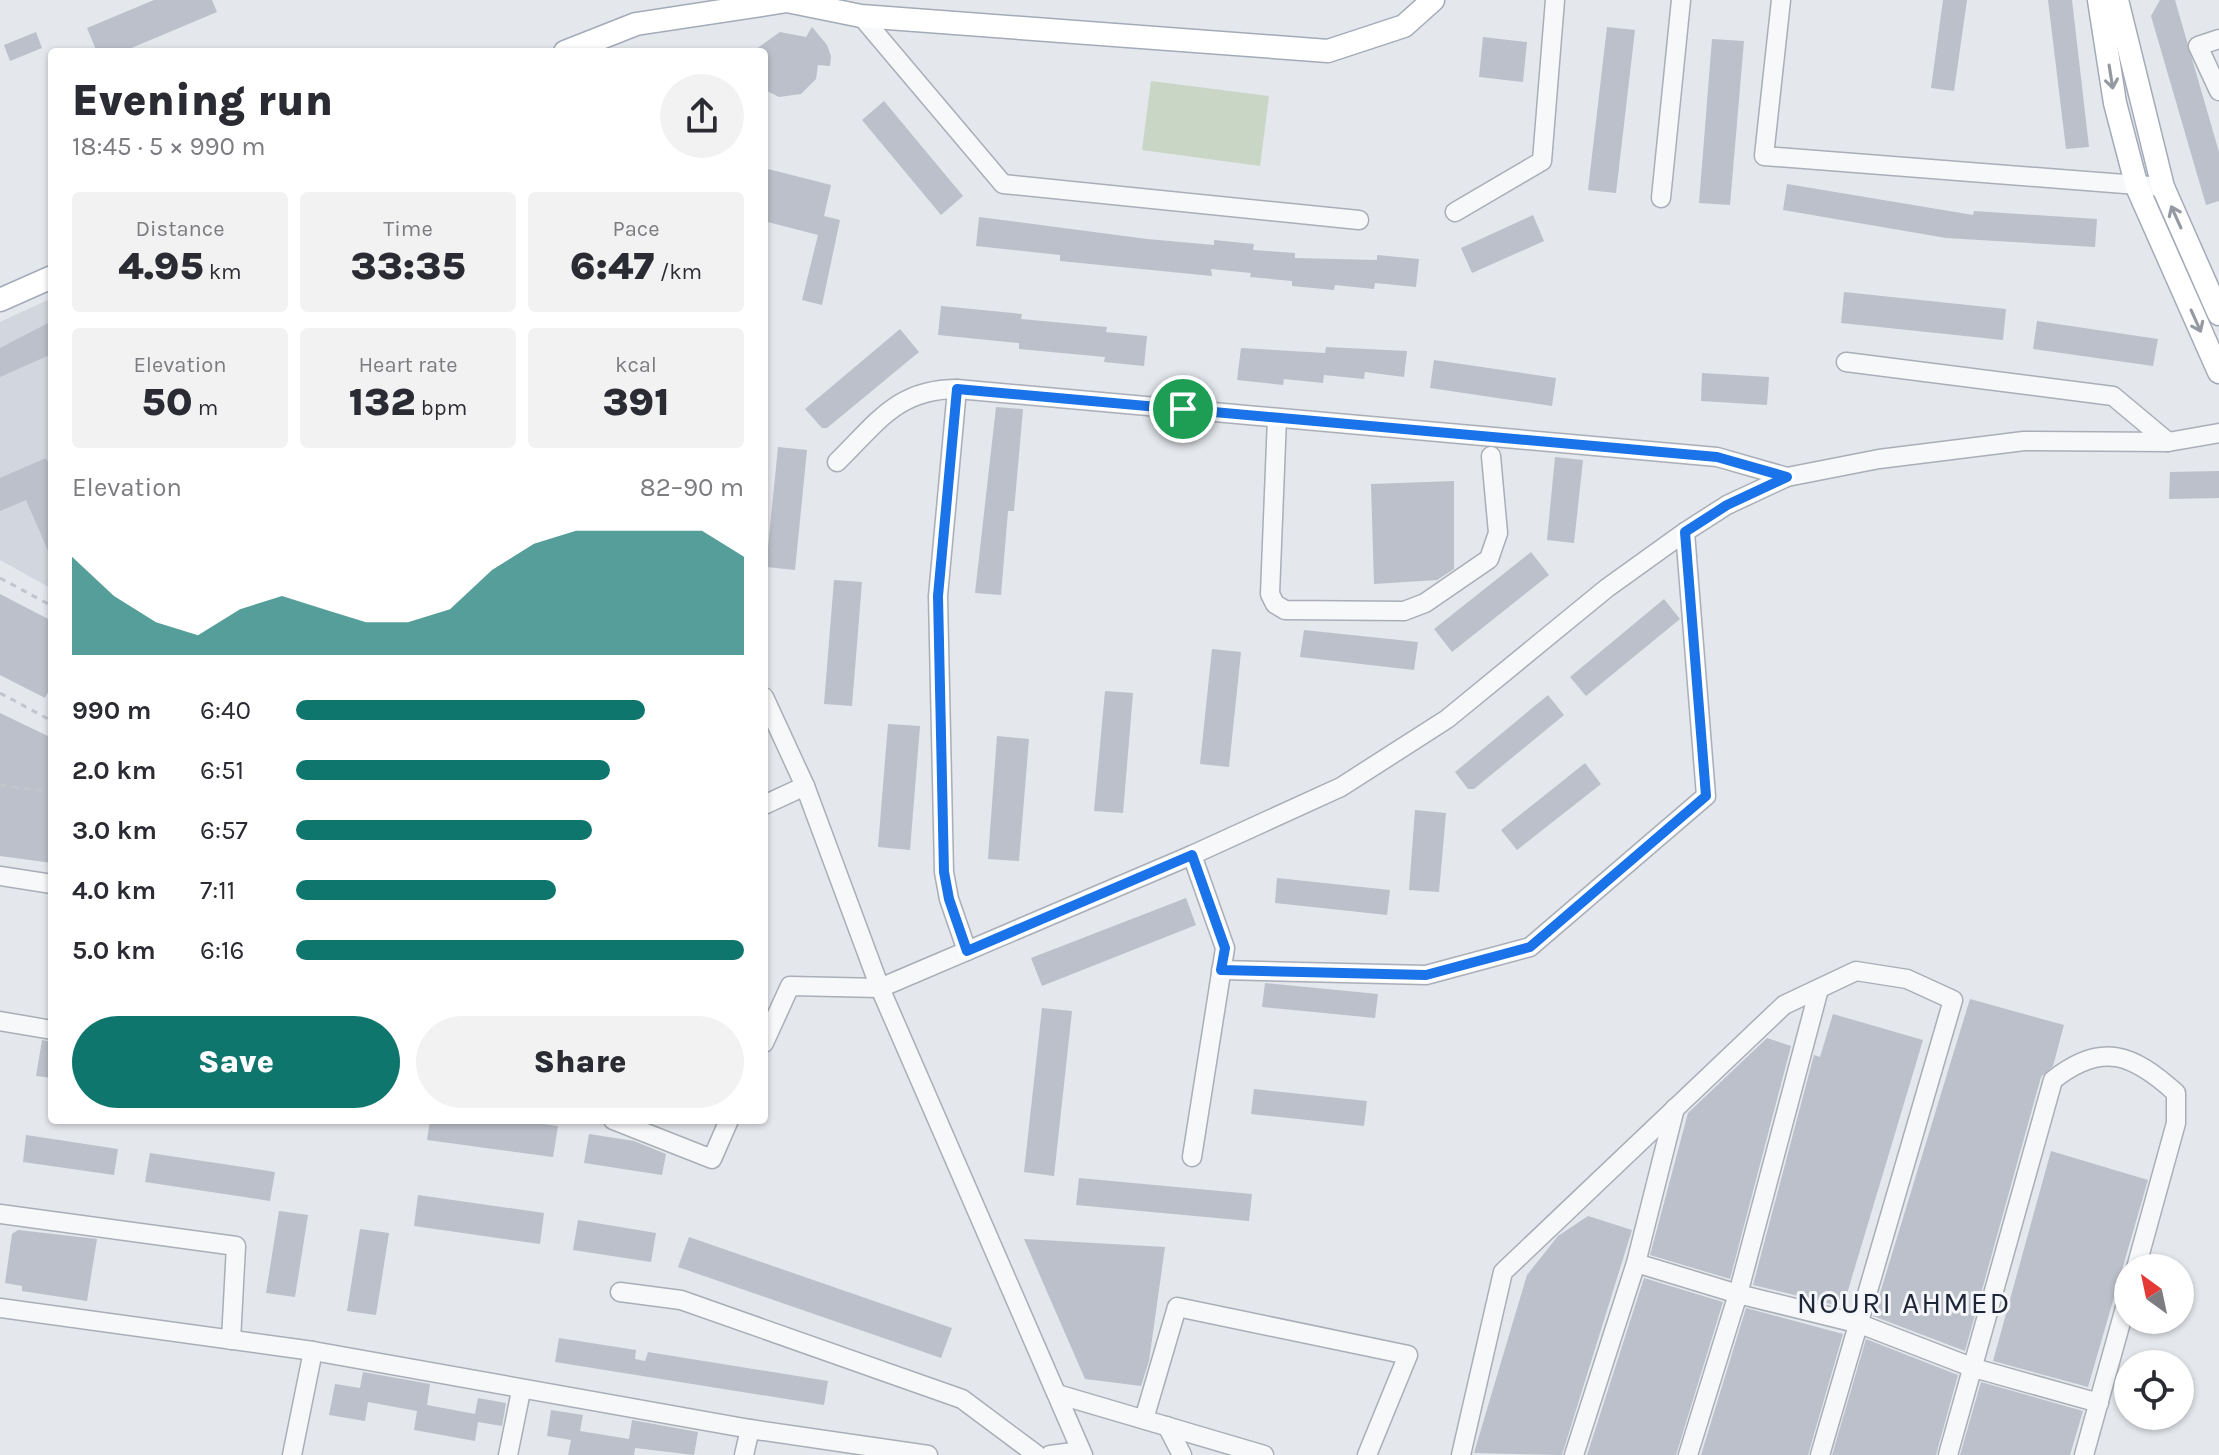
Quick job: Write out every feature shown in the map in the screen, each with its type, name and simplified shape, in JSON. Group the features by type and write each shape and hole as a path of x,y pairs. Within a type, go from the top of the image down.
{"main road":[{"path":"575,48 636,24 787,1 861,16 1328,51 1404,26 1433,0"},
{"path":"2099,0 2115,103 2137,187 2219,372"},
{"path":"2117,0 2163,187 2219,314"},
{"path":"0,300 48,279"}],"street":[{"path":"1455,212 1542,161 1555,0"},
{"path":"1661,198 1681,0"},
{"path":"1781,0 1764,156 2163,187"},
{"path":"861,16 1003,184 1359,220"},
{"path":"2219,39 2198,46 2219,91"},
{"path":"1846,362 2113,396 2168,442"},
{"path":"837,462 884,416 913,394 957,389 1717,457 1787,477"},
{"path":"957,389 939,572 937,641 944,872 949,899 967,951"},
{"path":"1277,418 1270,594 1275,604 1285,610 1404,611 1425,603 1489,559 1496,547 1498,533 1491,456"},
{"path":"768,1034 790,986 880,988 1192,855 1341,787 1413,743 1607,588 1685,532 1727,505 1787,477 1879,459 2024,441 2168,442 2219,433"},
{"path":"1221,970 1426,975 1530,947 1706,796 1685,532"},
{"path":"768,706 805,786 880,988 1082,1453 1050,1455"},
{"path":"768,803 805,786"},
{"path":"1192,855 1225,948 1192,1157"},
{"path":"0,876 48,883"},
{"path":"1461,1455 1503,1272 1784,1005 1856,971 1907,979 1953,1000 1820,1455"},
{"path":"1688,1455 1738,1294 1819,989"},
{"path":"0,1021 48,1029"},
{"path":"1948,1455 2053,1080 2075,1062 2100,1055 2146,1065 2176,1093 2176,1123 2140,1254"},
{"path":"1574,1455 1636,1263 1675,1107"},
{"path":"623,1124 712,1159 727,1124"},
{"path":"0,1214 236,1246 231,1340"},
{"path":"1636,1263 1738,1294 1860,1324 1974,1368 2099,1403"},
{"path":"620,1292 681,1300 962,1399 1037,1455"},
{"path":"1144,1419 1177,1307 1408,1355 1367,1455"},
{"path":"0,1308 313,1351 521,1391 928,1455"},
{"path":"2084,1455 2118,1334"},
{"path":"292,1455 313,1351"},
{"path":"508,1455 521,1391"},
{"path":"1057,1394 1264,1455"},
{"path":"1167,1426 1182,1455"},
{"path":"744,1455 750,1429"}],"path":[{"path":"0,578 48,604"},
{"path":"0,693 48,719"},
{"path":"0,785 48,791"}],"shaded area":[{"path":"48,300 48,587 0,560 0,322"}],"green space":[{"path":"1151,81 1269,96 1260,166 1142,150"}],"building":[{"path":"154,0 212,0 217,12 132,48 95,48 87,28"},
{"path":"1943,0 1967,0 1954,91 1931,88"},
{"path":"2048,0 2072,0 2089,147 2066,149"},
{"path":"2160,0 2175,0 2219,152 2219,201 2206,205 2151,16"},
{"path":"812,27 827,45 831,56 830,66 818,65 816,79 801,94 779,97 769,92 768,48 758,48 780,32 806,37"},
{"path":"1607,27 1635,30 1616,193 1588,190"},
{"path":"36,32 42,48 10,61 4,45"},
{"path":"1483,37 1527,42 1523,82 1479,77"},
{"path":"1712,39 1744,41 1730,205 1699,203"},
{"path":"884,101 963,196 941,215 862,120"},
{"path":"768,169 831,185 824,216 840,220 822,305 802,300 818,235 768,222"},
{"path":"1787,184 1973,215 1974,211 2097,219 2095,247 1946,238 1783,210"},
{"path":"1533,215 1544,241 1472,273 1461,248"},
{"path":"979,217 1147,239 1214,245 1214,240 1254,244 1253,250 1295,253 1295,258 1377,260 1377,255 1419,259 1416,287 1375,283 1374,289 1335,285 1334,290 1292,286 1292,281 1250,277 1251,273 1211,269 1212,276 1060,261 1060,255 976,246"},
{"path":"1844,292 2006,309 2003,340 1841,323"},
{"path":"941,306 1022,314 1021,319 1107,327 1106,332 1147,336 1144,366 1104,362 1105,357 1019,349 1019,343 938,335"},
{"path":"2037,321 2158,339 2153,366 2033,349"},
{"path":"48,323 48,356 0,377 0,348"},
{"path":"900,329 919,352 827,428 822,428 805,409"},
{"path":"1326,347 1407,351 1404,377 1365,372 1364,379 1324,375 1323,383 1284,379 1283,385 1237,380 1241,348 1325,353"},
{"path":"1434,360 1556,378 1552,406 1430,388"},
{"path":"1702,373 1769,377 1767,405 1701,401"},
{"path":"996,407 1023,409 1014,511 1008,511 1001,595 975,593"},
{"path":"778,447 807,450 795,570 768,567"},
{"path":"1555,457 1583,460 1574,543 1547,540"},
{"path":"46,458 48,551 26,500 0,511 0,478"},
{"path":"2219,471 2219,498 2169,499 2170,472"},
{"path":"1454,481 1454,569 1437,580 1374,584 1371,484"},
{"path":"1531,552 1549,575 1452,652 1434,629"},
{"path":"834,580 862,582 852,706 824,704"},
{"path":"0,594 48,619 48,692 45,698 0,675"},
{"path":"1664,599 1680,619 1586,696 1570,677"},
{"path":"1304,630 1418,642 1414,670 1300,657"},
{"path":"1212,649 1241,652 1229,767 1200,764"},
{"path":"1105,691 1133,693 1123,813 1094,811"},
{"path":"1548,695 1564,715 1474,789 1468,789 1455,772"},
{"path":"0,713 48,736 48,862 0,856"},
{"path":"888,724 920,726 910,850 878,847"},
{"path":"997,736 1029,739 1019,861 988,859"},
{"path":"1585,763 1601,784 1517,850 1501,830"},
{"path":"1415,810 1446,813 1439,892 1409,890"},
{"path":"1277,878 1390,890 1387,915 1275,903"},
{"path":"1186,898 1196,925 1042,986 1031,958"},
{"path":"1265,983 1378,994 1375,1018 1262,1007"},
{"path":"1970,999 2064,1025 2053,1066 2041,1077 1965,1351 1873,1316"},
{"path":"1042,1008 1072,1011 1054,1176 1024,1172"},
{"path":"1833,1014 1923,1040 1843,1307 1753,1285 1814,1055 1820,1057"},
{"path":"1767,1038 1791,1046 1730,1279 1650,1255 1688,1113"},
{"path":"42,1040 48,1041 48,1078 36,1076"},
{"path":"1254,1089 1367,1101 1364,1126 1251,1114"},
{"path":"429,1124 558,1126 553,1157 427,1140"},
{"path":"589,1134 634,1141 666,1154 662,1175 584,1163"},
{"path":"26,1135 118,1149 114,1175 23,1162"},
{"path":"2051,1151 2148,1180 2127,1254 2114,1254 2114,1297 2088,1387 1993,1361"},
{"path":"150,1153 275,1172 270,1201 145,1182"},
{"path":"1079,1178 1252,1194 1249,1221 1076,1205"},
{"path":"418,1195 544,1213 540,1244 414,1226"},
{"path":"279,1211 308,1215 295,1297 266,1293"},
{"path":"1588,1216 1632,1230 1562,1455 1474,1453 1527,1275 1558,1236"},
{"path":"578,1220 656,1233 651,1262 573,1250"},
{"path":"360,1229 389,1233 376,1315 347,1311"},
{"path":"18,1230 97,1239 87,1301 22,1291 22,1286 5,1283 12,1234"},
{"path":"689,1237 952,1328 941,1358 678,1267"},
{"path":"1024,1239 1165,1247 1149,1361 1141,1386 1085,1379"},
{"path":"1644,1278 1723,1302 1676,1455 1587,1455"},
{"path":"1746,1308 1843,1334 1808,1455 1701,1455"},
{"path":"559,1338 636,1350 635,1359 645,1361 648,1352 828,1381 824,1405 555,1362"},
{"path":"1866,1339 1958,1375 1936,1455 1832,1455"},
{"path":"363,1372 430,1384 427,1405 475,1414 478,1398 506,1403 502,1426 478,1422 475,1441 414,1430 417,1411 368,1402 365,1421 329,1415 335,1384 360,1388"},
{"path":"1981,1382 2083,1411 2070,1455 1960,1455"},
{"path":"551,1410 583,1415 580,1431 629,1439 632,1420 698,1432 694,1455 635,1448 634,1455 568,1455 571,1440 547,1436"}],"district":[{"name":"NOURI AHMED","path":"1904,1303"}],"route":[{"path":"957,389 1183,409 1717,457 1787,477 1727,505 1685,532 1706,796 1530,947 1426,975 1221,970 1225,948 1192,855 967,951 949,899 944,872 937,641 939,572 957,389"}]}
